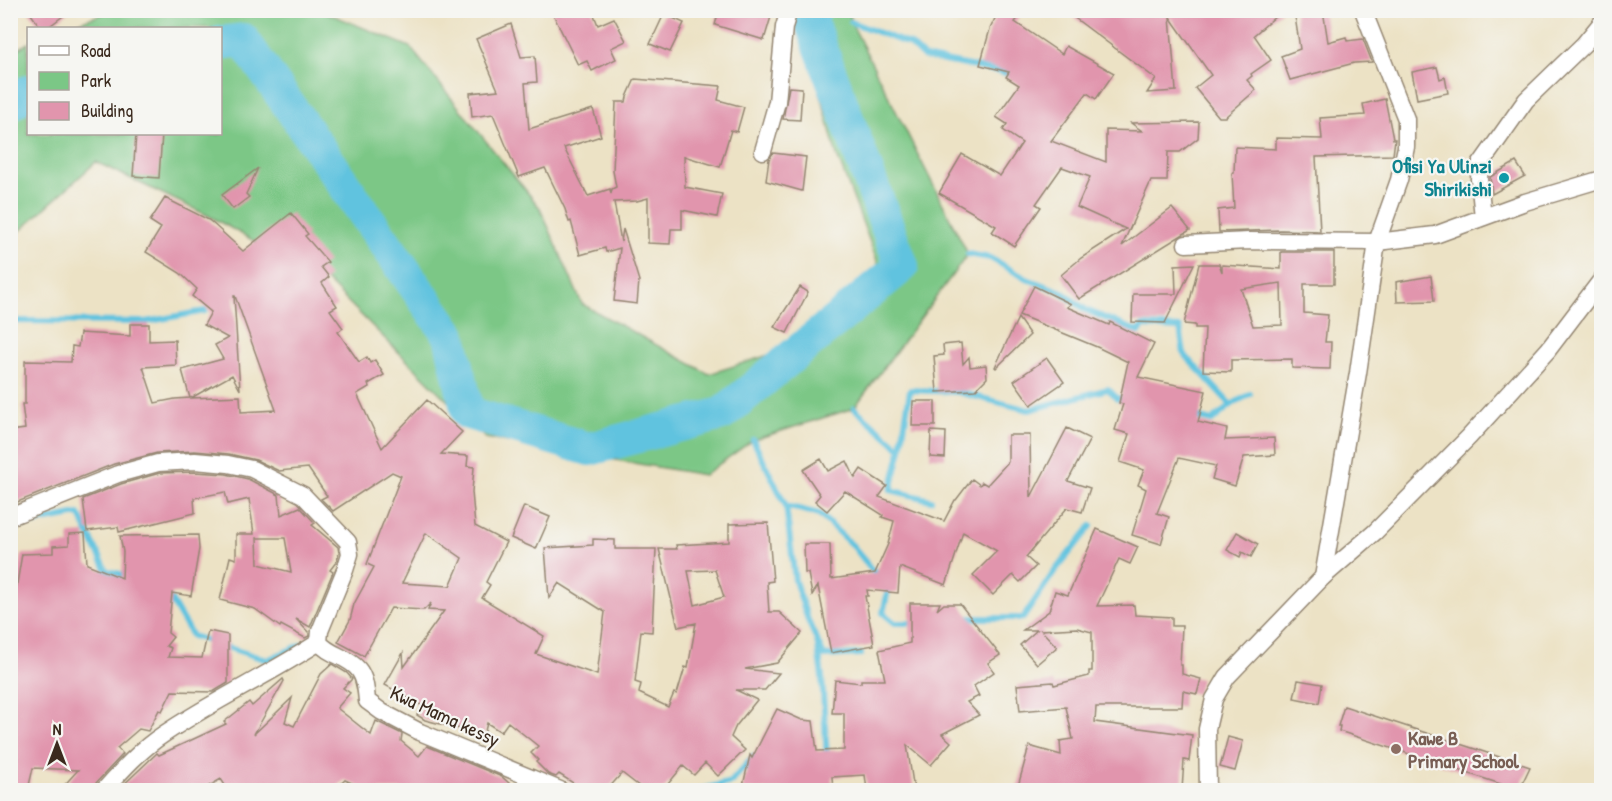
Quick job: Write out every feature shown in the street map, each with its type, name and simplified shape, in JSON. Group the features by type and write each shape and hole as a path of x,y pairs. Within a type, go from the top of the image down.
{"street":[{"path":"763,151 777,102 784,27 789,10"},
{"path":"1323,577 1358,373 1377,242 1399,180 1406,147 1406,119 1363,10"},
{"path":"1483,217 1479,179 1480,165 1526,100 1584,44 1602,22"},
{"path":"1186,244 1281,241 1377,242 1435,235 1483,217 1602,179"},
{"path":"1208,790 1207,729 1214,699 1227,677 1323,577 1375,532 1468,437 1548,350 1602,279"},
{"path":"10,517 118,474 158,463 195,461 252,469 303,495 348,542 350,548 347,562 320,631 319,642 216,701 163,735 104,790"},
{"name":"Kwa Mama kessy","path":"319,642 324,649 357,668 363,679 368,701 382,712 420,732 560,790"}],"green space":[{"path":"850,10 851,22 968,254 854,408 753,440 704,475 485,438 328,282 209,216 96,162 11,239 11,54 27,44 27,135 222,135 222,27 65,27 111,11 323,11 410,47 540,208 582,304 709,374 806,343 879,266 836,153 810,54 809,11"}],"building":[{"path":"28,10 71,10 48,27 40,27"},
{"path":"551,10 592,10 598,25 614,18 626,41 611,48 616,59 592,71 587,61 578,65"},
{"path":"719,10 773,10 764,40 715,25"},
{"path":"999,10 1025,10 1015,22 1062,54 1066,46 1114,73 1096,99 1087,93 1051,141 1106,162 1106,130 1142,131 1131,123 1199,122 1198,138 1180,152 1168,152 1167,181 1151,181 1122,246 1172,208 1190,230 1079,299 1061,275 1081,258 1126,229 1077,207 1090,177 1062,167 1036,204 1041,207 1014,246 992,232 996,226 939,193 962,154 1000,176 1022,143 1003,130 1007,124 996,117 1019,85 1006,77 1009,72 980,65 990,29"},
{"path":"1064,10 1283,10 1254,35 1271,60 1251,74 1252,76 1247,80 1256,90 1225,117 1219,117 1195,88 1211,75 1170,17 1176,91 1147,93 1156,79"},
{"path":"1294,10 1323,10 1328,42 1346,37 1347,41 1363,39 1372,62 1354,63 1290,80 1281,56 1300,49"},
{"path":"664,14 684,23 670,52 650,44"},
{"path":"511,24 521,57 535,56 537,82 525,83 529,129 593,109 601,136 564,148 588,196 610,189 611,194 612,189 616,187 613,171 616,102 626,102 635,79 721,86 718,100 744,107 737,132 731,130 720,167 684,156 685,187 722,194 717,217 682,210 682,229 671,229 670,244 648,243 648,198 614,202 621,242 623,229 639,281 637,304 614,301 620,248 606,252 605,248 580,255 571,221 569,222 545,168 519,177 493,114 472,117 470,93 498,90 476,39"},
{"path":"1437,67 1440,79 1445,77 1448,93 1417,99 1412,72"},
{"path":"789,87 802,88 800,120 783,119"},
{"path":"1385,99 1393,139 1395,139 1393,155 1316,157 1320,231 1219,232 1218,210 1234,208 1232,173 1234,173 1235,147 1276,149 1276,138 1322,139 1320,118 1365,115 1363,104"},
{"path":"136,135 162,135 159,178 133,176"},
{"path":"773,153 806,157 802,191 766,181 769,159"},
{"name":"Ofisi Ya Ulinzi Shirikishi","path":"1516,162 1525,176 1492,194 1490,177"},
{"path":"258,168 246,194 249,197 233,209 222,195"},
{"path":"165,198 209,220 243,251 291,213 308,234 305,236 328,262 321,267 329,277 322,283 337,306 330,310 343,328 338,332 359,362 367,357 370,363 375,360 384,375 368,384 369,387 357,394 382,448 427,400 462,432 441,454 468,456 467,466 474,467 472,492 475,526 506,542 486,582 490,585 482,598 544,636 536,654 597,675 605,612 559,583 549,598 545,548 593,545 593,539 615,540 615,549 656,549 652,632 641,631 635,682 641,684 639,693 668,707 674,693 677,694 685,667 688,668 696,623 678,627 659,549 677,549 676,545 729,542 729,524 768,523 773,581 767,582 769,612 779,612 802,633 777,663 745,669 779,673 765,690 736,690 757,700 736,726 731,737 745,750 718,776 705,763 694,775 683,766 663,790 644,790 622,773 607,790 584,790 559,774 556,777 548,774 531,753 538,746 508,722 501,732 487,723 484,735 425,720 417,715 423,706 385,685 403,653 404,667 444,611 428,610 431,603 424,610 391,608 364,656 338,642 350,620 354,604 374,567 367,564 401,476 392,472 333,511 321,499 327,496 308,468 279,471 256,460 229,454 195,451 157,453 114,464 10,505 10,431 25,429 22,404 25,404 25,361 71,362 72,346 78,347 80,333 130,336 130,324 149,324 149,341 175,340 176,365 143,367 155,403 190,398 182,370 223,359 215,345 228,338 204,325 211,312 192,296 197,289 180,273 146,252 161,228 150,221","holes":["235,296 276,410 241,412 240,396 191,398 232,375 240,390","426,533 462,558 450,586 402,583","715,570 724,597 695,605 688,571"]},
{"path":"1281,252 1334,252 1334,284 1304,284 1304,313 1328,315 1325,342 1331,342 1330,369 1292,368 1292,359 1231,360 1231,372 1203,371 1205,328 1195,328 1195,325 1184,324 1199,264 1219,264 1222,272 1222,265 1281,269","holes":["1281,283 1282,325 1253,326 1241,289"]},
{"path":"1194,264 1165,323 1132,322 1133,294 1176,294 1175,265"},
{"path":"1431,276 1434,301 1397,302 1396,282"},
{"path":"1034,286 1071,304 1067,307 1109,325 1110,322 1154,344 1138,377 1206,391 1198,422 1227,429 1225,440 1274,438 1275,455 1244,457 1235,486 1212,479 1216,466 1179,458 1157,513 1169,517 1161,544 1132,535 1146,489 1138,485 1144,470 1120,462 1129,434 1115,430 1123,404 1119,403 1128,362 1019,315"},
{"path":"800,287 808,292 787,333 774,327"},
{"path":"1018,318 1030,335 996,368 995,367"},
{"path":"961,343 963,364 969,357 970,367 986,365 987,378 975,390 937,392 934,356 944,355 943,345"},
{"path":"1047,358 1064,382 1031,405 1014,381"},
{"path":"913,401 935,401 935,426 912,426"},
{"path":"1067,428 1090,439 1068,481 1090,488 1082,512 1067,508 1026,557 1036,566 1020,582 1013,575 993,595 973,575 997,551 963,532 946,585 900,567 898,593 867,590 868,596 865,596 874,645 831,653 818,586 812,595 808,573 805,573 804,544 830,544 831,579 875,573 888,544 894,521 882,517 883,515 845,491 827,511 815,501 820,495 803,470 821,459 828,471 847,461 855,478 861,469 887,486 879,497 944,521 955,500 972,479 980,485 982,482 987,485 1008,462 1008,435 1030,435 1031,497"},
{"path":"931,431 946,432 945,458 930,457"},
{"path":"160,473 226,474 248,479 279,495 281,515 300,507 315,523 312,525 338,547 337,561 330,570 333,572 310,627 296,619 309,633 309,636 305,638 281,625 280,627 255,609 220,600 230,557 236,559 236,534 254,534 249,499 228,504 225,492 194,498 195,513 119,532 118,527 87,531 83,499 121,484","holes":["257,538 285,538 291,572 258,564"]},
{"path":"524,506 550,517 536,549 511,538"},
{"path":"1097,529 1138,547 1130,564 1119,559 1097,606 1134,605 1135,615 1172,617 1172,626 1182,626 1180,665 1182,665 1182,674 1201,679 1197,694 1183,691 1182,707 1096,707 1095,722 1192,735 1189,761 1184,760 1182,790 1017,790 1029,746 1061,755 1060,741 1073,739 1066,707 1020,711 1017,685 1053,682 1054,685 1089,676 1089,671 1092,671 1092,632 1077,628 1041,630 1057,647 1037,664 1020,645 1037,630 1023,630 1049,611 1055,591 1068,595"},
{"path":"1237,532 1258,544 1251,557 1242,552 1240,557 1227,550"},
{"path":"85,533 87,564 122,578 123,552 120,536 198,535 199,549 191,596 172,593 168,633 173,637 166,646 171,648 168,657 202,658 208,631 228,635 228,683 213,692 172,691 148,731 139,729 117,748 123,754 96,783 94,790 60,790 78,770 33,768 28,790 10,790 10,607 13,607 22,554 53,553 53,546 69,545 69,534"},
{"path":"910,603 940,603 937,610 944,604 960,604 1000,655 988,663 994,672 974,686 979,696 967,702 979,715 942,734 951,742 931,765 907,745 914,790 867,790 865,775 832,777 833,790 742,790 750,755 752,758 777,709 802,720 813,721 817,751 844,750 844,713 832,713 835,680 861,683 861,680 885,680 879,650 910,643"},
{"path":"332,664 352,679 343,688 350,693 337,708 371,735 376,721 402,734 401,741 419,756 427,746 502,777 517,790 500,787 500,790 367,790 345,780 334,790 228,790 221,779 202,790 118,790 157,753 159,755 226,724 224,722 249,702 252,706 283,679 284,681 254,734 292,698 285,722 294,726 321,674"},
{"path":"1298,680 1322,684 1319,703 1294,698"},
{"path":"1344,706 1530,767 1519,790 1339,731 1340,726 1338,726"},
{"path":"1228,737 1243,741 1235,771 1220,767"}],"waterway":[{"path":"222,43 243,40 450,336 468,413 589,449 722,414 902,266 811,22 814,10"},
{"path":"851,22 911,45 924,57 1006,73 1011,66"},
{"path":"10,104 27,93"},
{"path":"968,254 990,258 1027,279 1060,291 1086,310 1139,332 1143,326 1180,328 1184,354 1231,405 1250,394"},
{"path":"10,321 145,322 205,311"},
{"path":"901,449 910,390 958,392 1029,410 1108,389 1117,398 1126,400"},
{"path":"1192,416 1212,421 1231,405"},
{"path":"854,408 901,449 891,490 931,500"},
{"path":"753,440 786,506 819,514 854,547 871,569 882,577"},
{"path":"786,506 795,581 809,623 824,656 861,654"},
{"path":"10,527 79,514 107,571 129,576"},
{"path":"965,618 1023,618 1054,572 1091,526"},
{"path":"889,586 883,613 895,623 916,623"},
{"path":"168,595 192,636 267,660 301,645"},
{"path":"817,639 822,677 827,758"},
{"path":"700,790 731,782 753,757"}],"place":[{"name":"Ofisi Ya Ulinzi Shirikishi","path":"1504,178"},
{"name":"Kawe B Primary School","path":"1396,749"}]}
